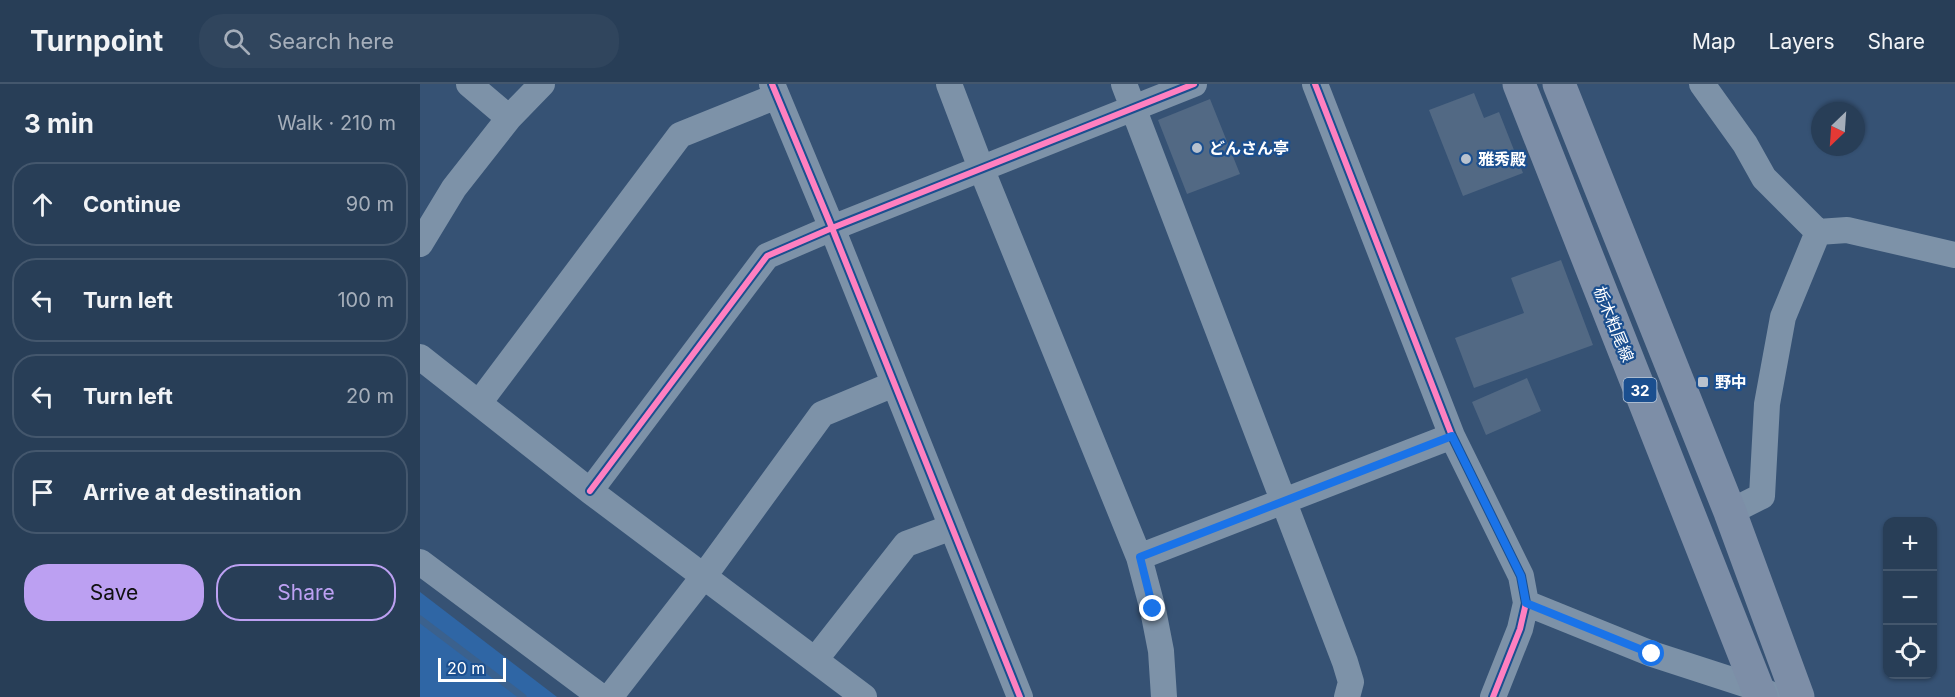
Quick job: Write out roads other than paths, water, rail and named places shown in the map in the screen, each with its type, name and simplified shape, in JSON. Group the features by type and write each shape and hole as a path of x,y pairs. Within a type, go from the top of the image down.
{"main road":[{"name":"栃木粕尾線","path":"1519,84 1765,694"},
{"name":"32","path":"1559,84 1730,512 1798,697"}],"street":[{"path":"469,84 509,118"},
{"path":"420,244 454,188 509,118 542,84"},
{"path":"949,84 1140,557 1161,651 1164,697"},
{"path":"1124,84 1346,662 1351,682 1347,697"},
{"path":"590,491 767,256 1194,84"},
{"path":"1315,84 1452,436 1521,576 1526,603 1520,629 1493,697"},
{"path":"1702,84 1745,144 1764,178 1818,232 1847,230 1955,255"},
{"path":"479,403 680,135 774,90 832,228 1020,697"},
{"path":"1730,512 1762,496 1767,404 1783,317 1818,232"},
{"path":"420,357 590,491 864,697"},
{"path":"610,697 704,576 822,414 894,384"},
{"path":"1140,557 1452,436"},
{"path":"815,660 906,544 952,527"},
{"path":"420,562 601,697"},
{"path":"1526,603 1652,654 1765,694"}],"waterway":[{"path":"420,619 523,697"}],"place":[{"name":"どんさん亭","path":"1197,148"},
{"name":"雅秀殿","path":"1466,159"},
{"name":"野中","path":"1703,382"}]}
